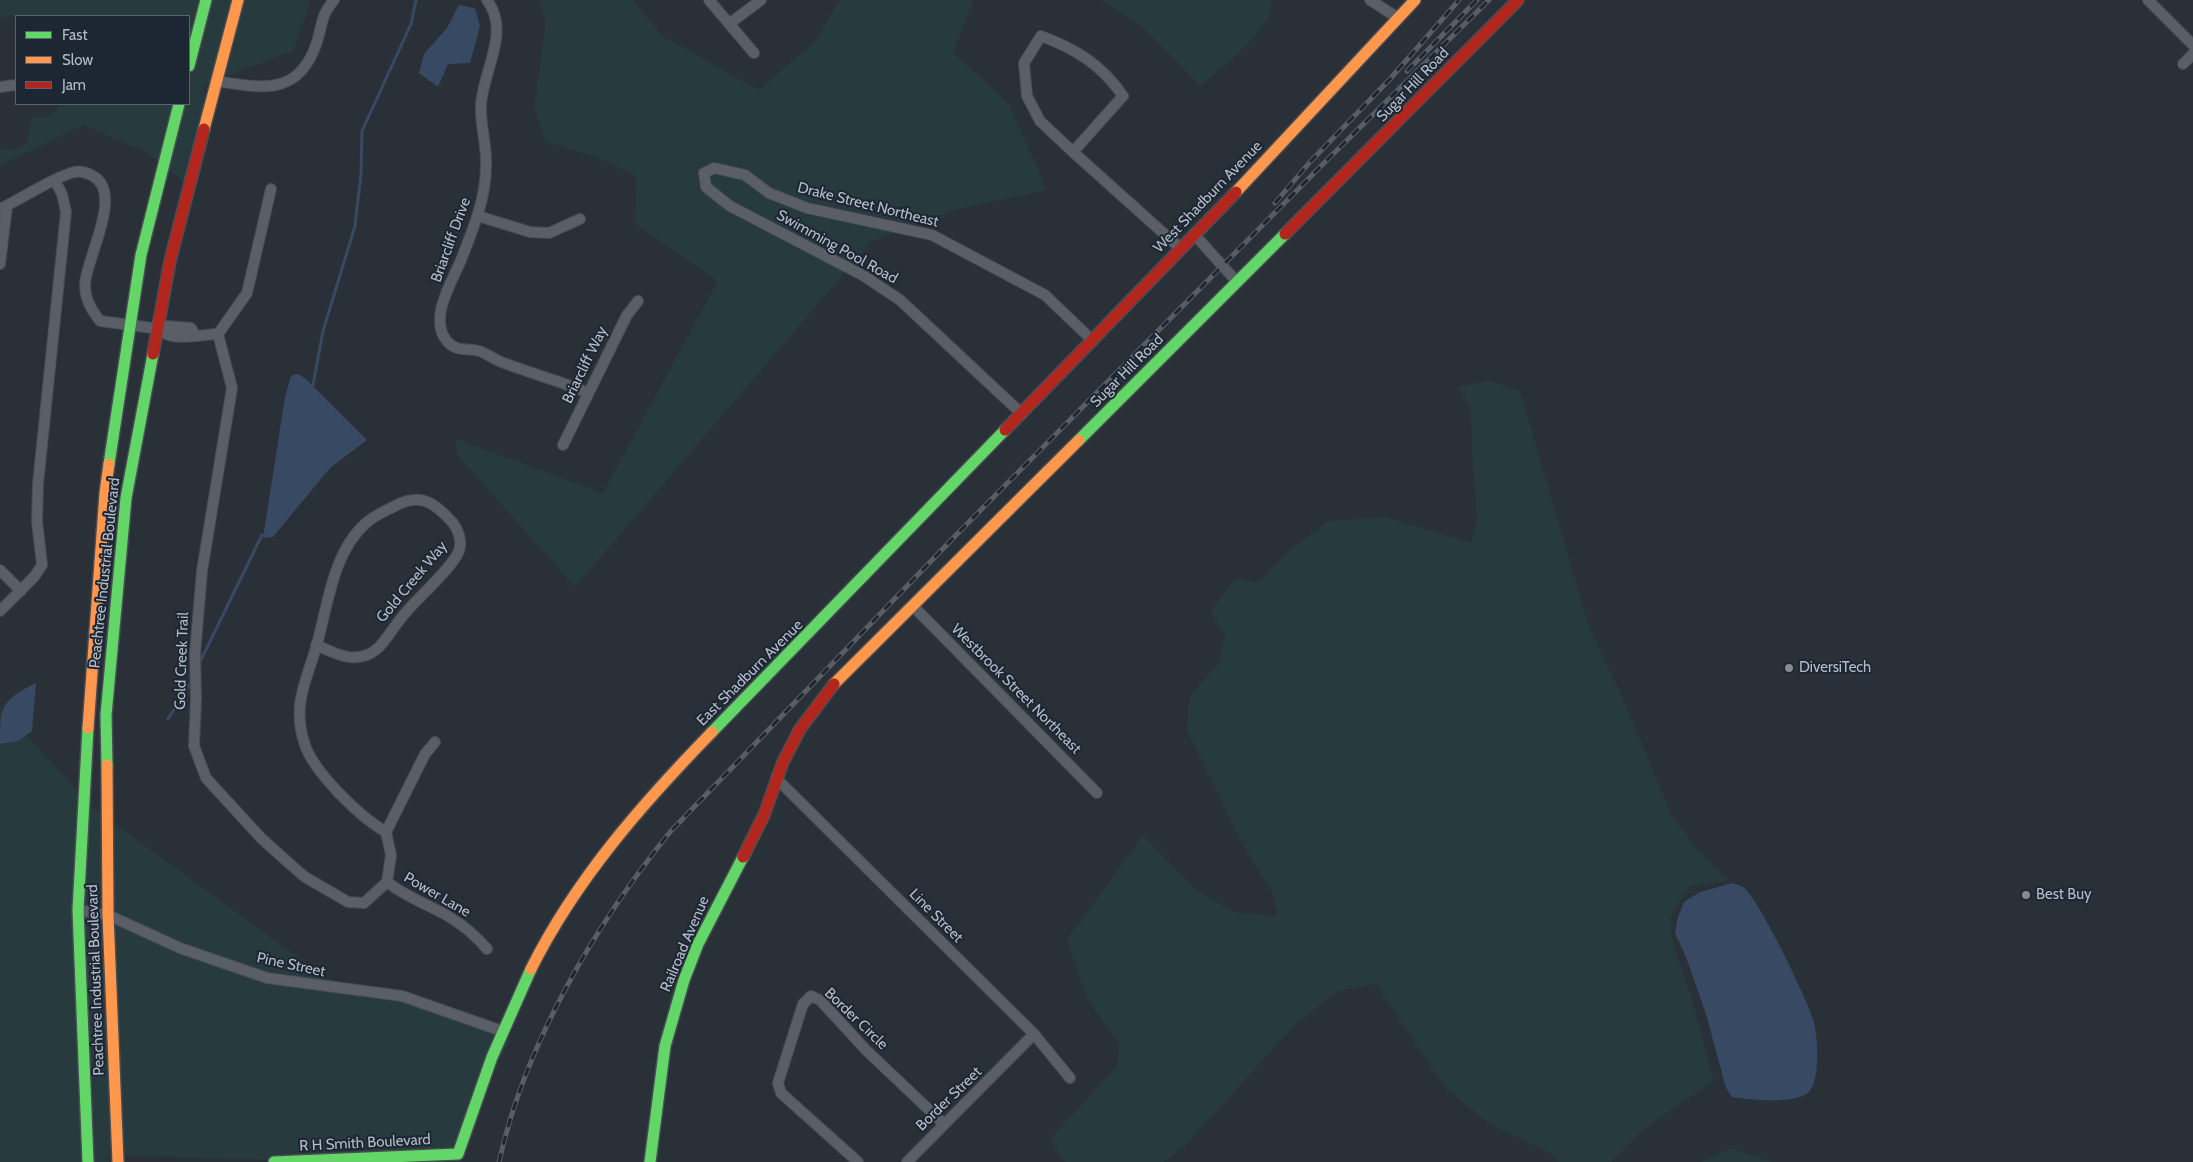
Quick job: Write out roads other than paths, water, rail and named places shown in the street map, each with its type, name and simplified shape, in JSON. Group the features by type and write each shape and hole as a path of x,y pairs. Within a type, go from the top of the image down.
{"street":[{"path":"190,62 206,0"},
{"name":"Peachtree Industrial Boulevard","path":"118,1162 108,915 106,706 126,498 170,261 238,0"},
{"path":"216,81 262,88 290,81 306,65 317,42 323,14 334,0"},
{"name":"Briarcliff Drive","path":"487,0 498,21 498,33 480,106 486,165 478,216 441,310 441,329 446,340 455,348 479,351 499,361 560,381 588,393"},
{"path":"709,0 754,53"},
{"path":"729,24 760,0"},
{"path":"1370,0 1398,18"},
{"name":"West Shadburn Avenue","path":"1022,414 1415,0"},
{"name":"Sugar Hill Road","path":"776,778 800,729 835,683 1518,0"},
{"path":"2148,0 2193,44"},
{"path":"1073,152 1123,96 1113,81 1071,47 1041,36 1024,63 1028,96 1040,121 1073,152 1180,248"},
{"path":"2184,64 2193,54"},
{"path":"0,87 15,85"},
{"name":"Peachtree Industrial Boulevard","path":"88,1162 78,910 90,701 105,493 141,255 179,105"},
{"name":"Drake Street Northeast","path":"704,173 714,168 745,175 769,193 807,208 932,235 1045,296 1092,340"},
{"path":"0,264 3,208 72,172 85,172 97,178 104,193 105,213 85,283 88,304 100,321 158,329 165,334 189,338 195,335 218,334 247,293 270,189"},
{"name":"Swimming Pool Road","path":"704,173 706,187 730,206 864,276 900,300 1022,414"},
{"path":"0,611 42,565 37,521 38,484 66,212 62,194 56,181"},
{"path":"478,216 530,232 549,233 580,219"},
{"path":"1194,234 1237,282"},
{"name":"Briarcliff Way","path":"563,444 627,315 638,301"},
{"name":"Gold Creek Trail","path":"218,334 232,388 202,571 195,654 194,746 206,778 262,838 305,878 348,902 364,902 387,882"},
{"name":"East Shadburn Avenue","path":"457,1158 478,1088 502,1031 568,904 594,868 654,793 1022,414"},
{"name":"Gold Creek Way","path":"316,645 354,658 363,656 379,646 406,611 458,554 460,540 454,524 428,502 411,499 386,510 364,525 351,542 329,592 316,645 301,689 298,714 304,742 312,763 369,822 386,832"},
{"path":"0,570 21,590"},
{"name":"Westbrook Street Northeast","path":"913,606 1096,792"},
{"path":"386,832 425,754 435,742"},
{"name":"Line Street","path":"776,778 1034,1034 1070,1078"},
{"name":"Railroad Avenue","path":"650,1162 665,1046 684,980 710,920 764,815 776,778"},
{"name":"Power Lane","path":"386,832 392,855 387,882 409,898 449,916 464,927 487,949"},
{"name":"Pine Street","path":"78,910 108,915 180,948 267,978 402,996 502,1031"},
{"name":"Border Circle","path":"858,1162 781,1093 778,1083 803,1004 811,996 820,1000 866,1050 944,1124"},
{"name":"Border Street","path":"907,1162 1013,1058 1034,1034"},
{"name":"R H Smith Boulevard","path":"274,1162 457,1158"}],"water":[{"path":"459,5 475,8 480,26 470,63 448,64 438,87 419,73 424,54 447,28"},
{"path":"298,374 306,379 367,440 330,468 273,537 263,538 285,397 291,376"},
{"path":"36,683 32,731 18,741 0,744 2,713 5,706 16,694"},
{"path":"1732,883 1743,887 1750,895 1770,927 1809,1007 1815,1026 1817,1069 1815,1079 1808,1093 1792,1099 1771,1100 1732,1097 1726,1088 1706,1014 1686,957 1675,933 1678,917 1684,902 1700,892"}],"waterway":[{"path":"313,385 323,331 355,226 361,173 362,131 411,24 416,0"},
{"path":"199,664 262,535"},
{"path":"168,719 193,679"}],"railway":[{"path":"1275,203 1310,162 1390,79 1459,0"},
{"path":"1407,71 1477,0"},
{"path":"499,1162 526,1074 566,988 615,906 670,832 961,530 1328,159 1489,0"}],"place":[{"name":"DiversiTech","path":"1789,668"},
{"name":"Best Buy","path":"2026,895"}]}
